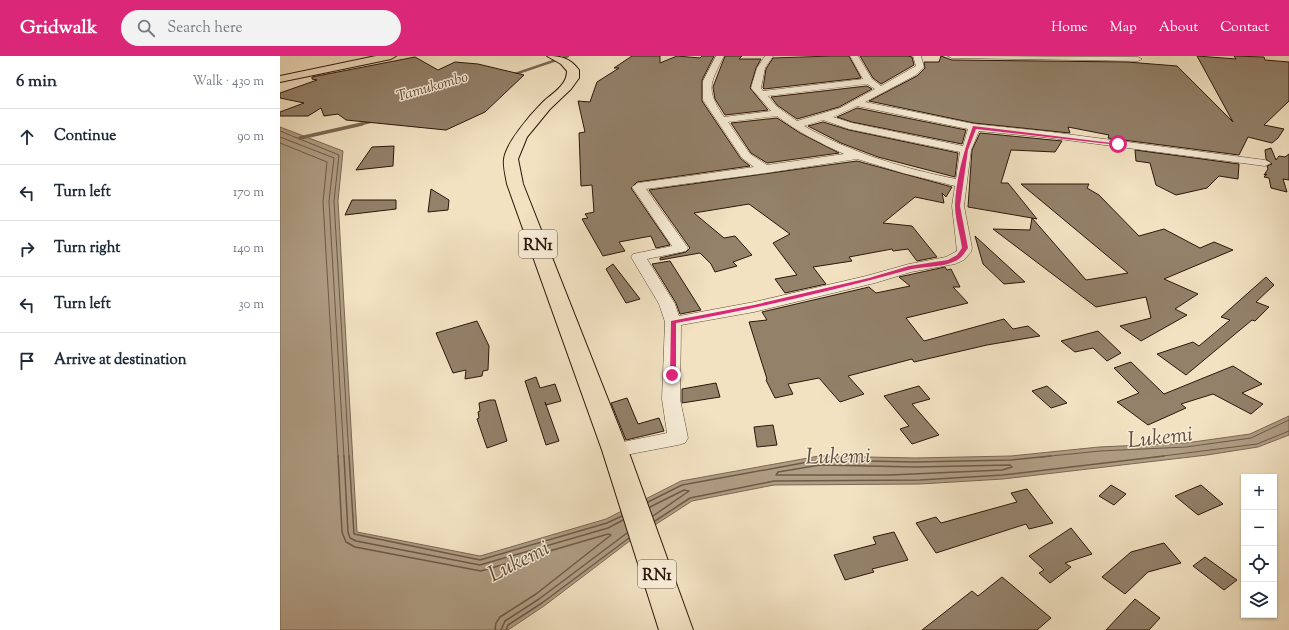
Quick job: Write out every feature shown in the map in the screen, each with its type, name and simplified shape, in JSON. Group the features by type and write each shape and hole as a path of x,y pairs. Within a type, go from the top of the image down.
{"highway":[{"path":"280,79 390,56"},
{"name":"RN1","path":"552,56 565,62 573,70 573,78 567,87 546,106 521,136 511,159 515,184 616,453 676,630"}],"street":[{"path":"720,56 707,81 708,100 720,120 746,156 766,170"},
{"path":"769,56 761,68 756,88 778,113 796,126 837,146 860,155 915,174 960,183"},
{"path":"854,56 869,81 876,87 882,89"},
{"path":"796,126 843,110 882,89 920,67 917,56"},
{"path":"952,56 1138,60"},
{"path":"760,94 869,81"},
{"path":"856,103 974,127 1051,135 1265,163"},
{"path":"720,120 778,113"},
{"path":"822,116 849,126 966,150"},
{"path":"673,322 754,307 870,280 909,268 950,262 959,257 965,248 958,206 960,183 966,150 972,138 974,127"},
{"path":"616,453 678,438 672,399 673,322 667,304 638,257 681,248 638,187 766,170 860,155"}],"water":[{"name":"Lukemi","path":"280,127 343,151 338,201 357,532 480,556 606,519 681,481 819,456 915,458 1011,456 1099,447 1186,443 1250,434 1289,416 1289,435 1258,447 1207,455 1003,479 920,484 774,485 692,501 627,543 544,606 508,630 280,630"}],"building":[{"path":"632,56 660,56 660,63 677,56 700,58 702,56 714,56 702,80 702,101 741,159 750,166 637,182 631,188 670,245 656,248 651,236 619,242 625,251 603,256 582,219 588,218 585,214 594,212 592,185 581,186 579,133 585,132 578,101 590,102 597,82 619,68 614,68"},
{"path":"725,56 742,56 739,59 761,59 756,68 750,88 768,110 725,115 715,99 713,87"},
{"path":"849,56 861,78 763,88 766,69 773,58"},
{"path":"860,56 908,56 912,57 914,65 881,84 873,78"},
{"path":"941,56 952,60 1127,62 1177,66 1233,122 1197,56 1236,59 1234,56 1264,57 1265,60 1289,62 1289,101 1264,125 1284,129 1278,138 1272,143 1248,137 1239,155 1108,138 1109,135 1068,127 1070,133 974,123 869,101 917,76 925,68 924,62 939,62"},
{"path":"415,57 438,70 455,62 478,64 524,75 485,112 446,130 346,120 338,114 324,116 321,108 308,116 280,116 280,112 304,103 280,98 280,93 317,80 312,79 312,77"},
{"path":"867,86 872,89 839,107 797,119 777,105 771,97"},
{"path":"857,108 966,130 962,144 852,122 837,117"},
{"path":"777,118 800,133 839,153 767,163 751,153 731,123"},
{"path":"823,122 849,130 958,153 955,177 878,157 841,143 808,126"},
{"path":"980,133 1062,141 1055,152 1011,150 1001,183 1008,183 1037,219 968,207 972,150"},
{"path":"394,146 393,166 356,170 372,147"},
{"path":"1271,148 1276,160 1279,156 1285,157 1289,154 1289,180 1283,179 1287,192 1271,188 1269,178 1264,177 1267,174 1264,175 1268,169 1267,166 1272,164 1266,159 1265,150"},
{"path":"1135,150 1239,164 1238,179 1219,176 1207,188 1176,195 1156,185 1150,163 1136,161"},
{"path":"857,161 952,187 946,197 942,193 944,203 915,197 883,223 912,226 937,257 917,261 908,249 893,251 892,249 849,257 852,261 813,267 826,284 785,293 775,279 797,275 773,243 790,234 749,204 694,213 724,238 735,236 752,255 733,262 737,266 715,272 711,264 700,253 660,260 660,258 686,252 690,248 649,190"},
{"path":"1021,184 1089,184 1087,188 1099,195 1139,236 1164,229 1200,248 1214,242 1233,250 1164,279 1198,294 1175,309 1187,315 1141,341 1120,326 1151,318 1146,297 1096,307 993,229 1030,230 1032,218 1086,280 1128,273"},
{"path":"431,189 449,200 448,210 428,212"},
{"path":"352,200 396,200 396,209 345,215"},
{"path":"975,236 1025,282 1004,284 983,264"},
{"path":"670,261 701,310 680,314 676,303 652,264"},
{"path":"613,264 640,299 626,303 606,269"},
{"path":"945,267 947,270 951,269 960,287 953,287 968,303 906,318 924,341 1004,319 1013,329 1028,326 1040,336 987,345 914,362 912,359 848,376 864,394 840,402 819,378 788,384 793,394 775,398 766,380 767,379 749,322 767,320 762,312 869,287 876,293 910,286 899,277"},
{"path":"1266,277 1274,285 1256,302 1269,307 1255,321 1252,320 1186,375 1157,354 1193,342 1199,346 1230,320 1221,317"},
{"path":"477,321 489,346 488,370 483,371 482,376 465,379 466,370 453,373 436,333"},
{"path":"1098,331 1121,353 1107,361 1093,348 1075,352 1061,341"},
{"path":"1131,362 1164,394 1233,366 1262,384 1242,393 1263,404 1251,414 1213,394 1181,404 1186,408 1148,425 1117,402 1139,393 1114,368"},
{"path":"536,377 540,388 555,384 561,401 546,405 559,441 546,445 525,381"},
{"path":"716,383 720,397 682,403 682,389"},
{"path":"919,386 930,399 912,404 939,435 912,444 900,429 909,426 884,396"},
{"path":"1047,386 1067,403 1051,408 1032,391"},
{"path":"627,398 638,424 659,418 664,431 626,440 611,403"},
{"path":"495,400 507,441 487,448 477,419 479,418 478,412 480,411 479,403"},
{"path":"773,425 777,445 757,447 754,427"},
{"path":"1111,485 1126,494 1114,505 1099,496"},
{"path":"1201,485 1223,504 1198,515 1175,496"},
{"path":"1027,489 1053,523 1029,529 1026,524 936,553 916,523 936,517 941,523 1017,502 1011,493"},
{"path":"1071,528 1092,554 1065,563 1071,567 1050,583 1039,573 1044,570 1029,556"},
{"path":"894,532 908,560 872,569 874,572 845,580 834,555 876,544 873,537"},
{"path":"1164,543 1181,563 1148,572 1125,594 1102,577 1131,552"},
{"path":"1205,557 1237,580 1224,590 1193,566"},
{"path":"1002,577 1051,618 1037,630 922,630 972,591 978,596"},
{"path":"1135,599 1160,618 1149,630 1106,630"}],"waterway":[{"name":"Tamukombo","path":"512,75 568,56"},
{"name":"Tamukombo","path":"362,124 374,121"},
{"name":"Tamukombo","path":"300,138 362,124"},
{"name":"Tamukombo","path":"358,125 362,124"}],"route":[{"path":"672,375 673,322 754,307 870,280 909,268 950,262 959,257 964,252 965,248 964,234 958,206 960,183 966,150 972,138 974,127 1118,144"}]}
